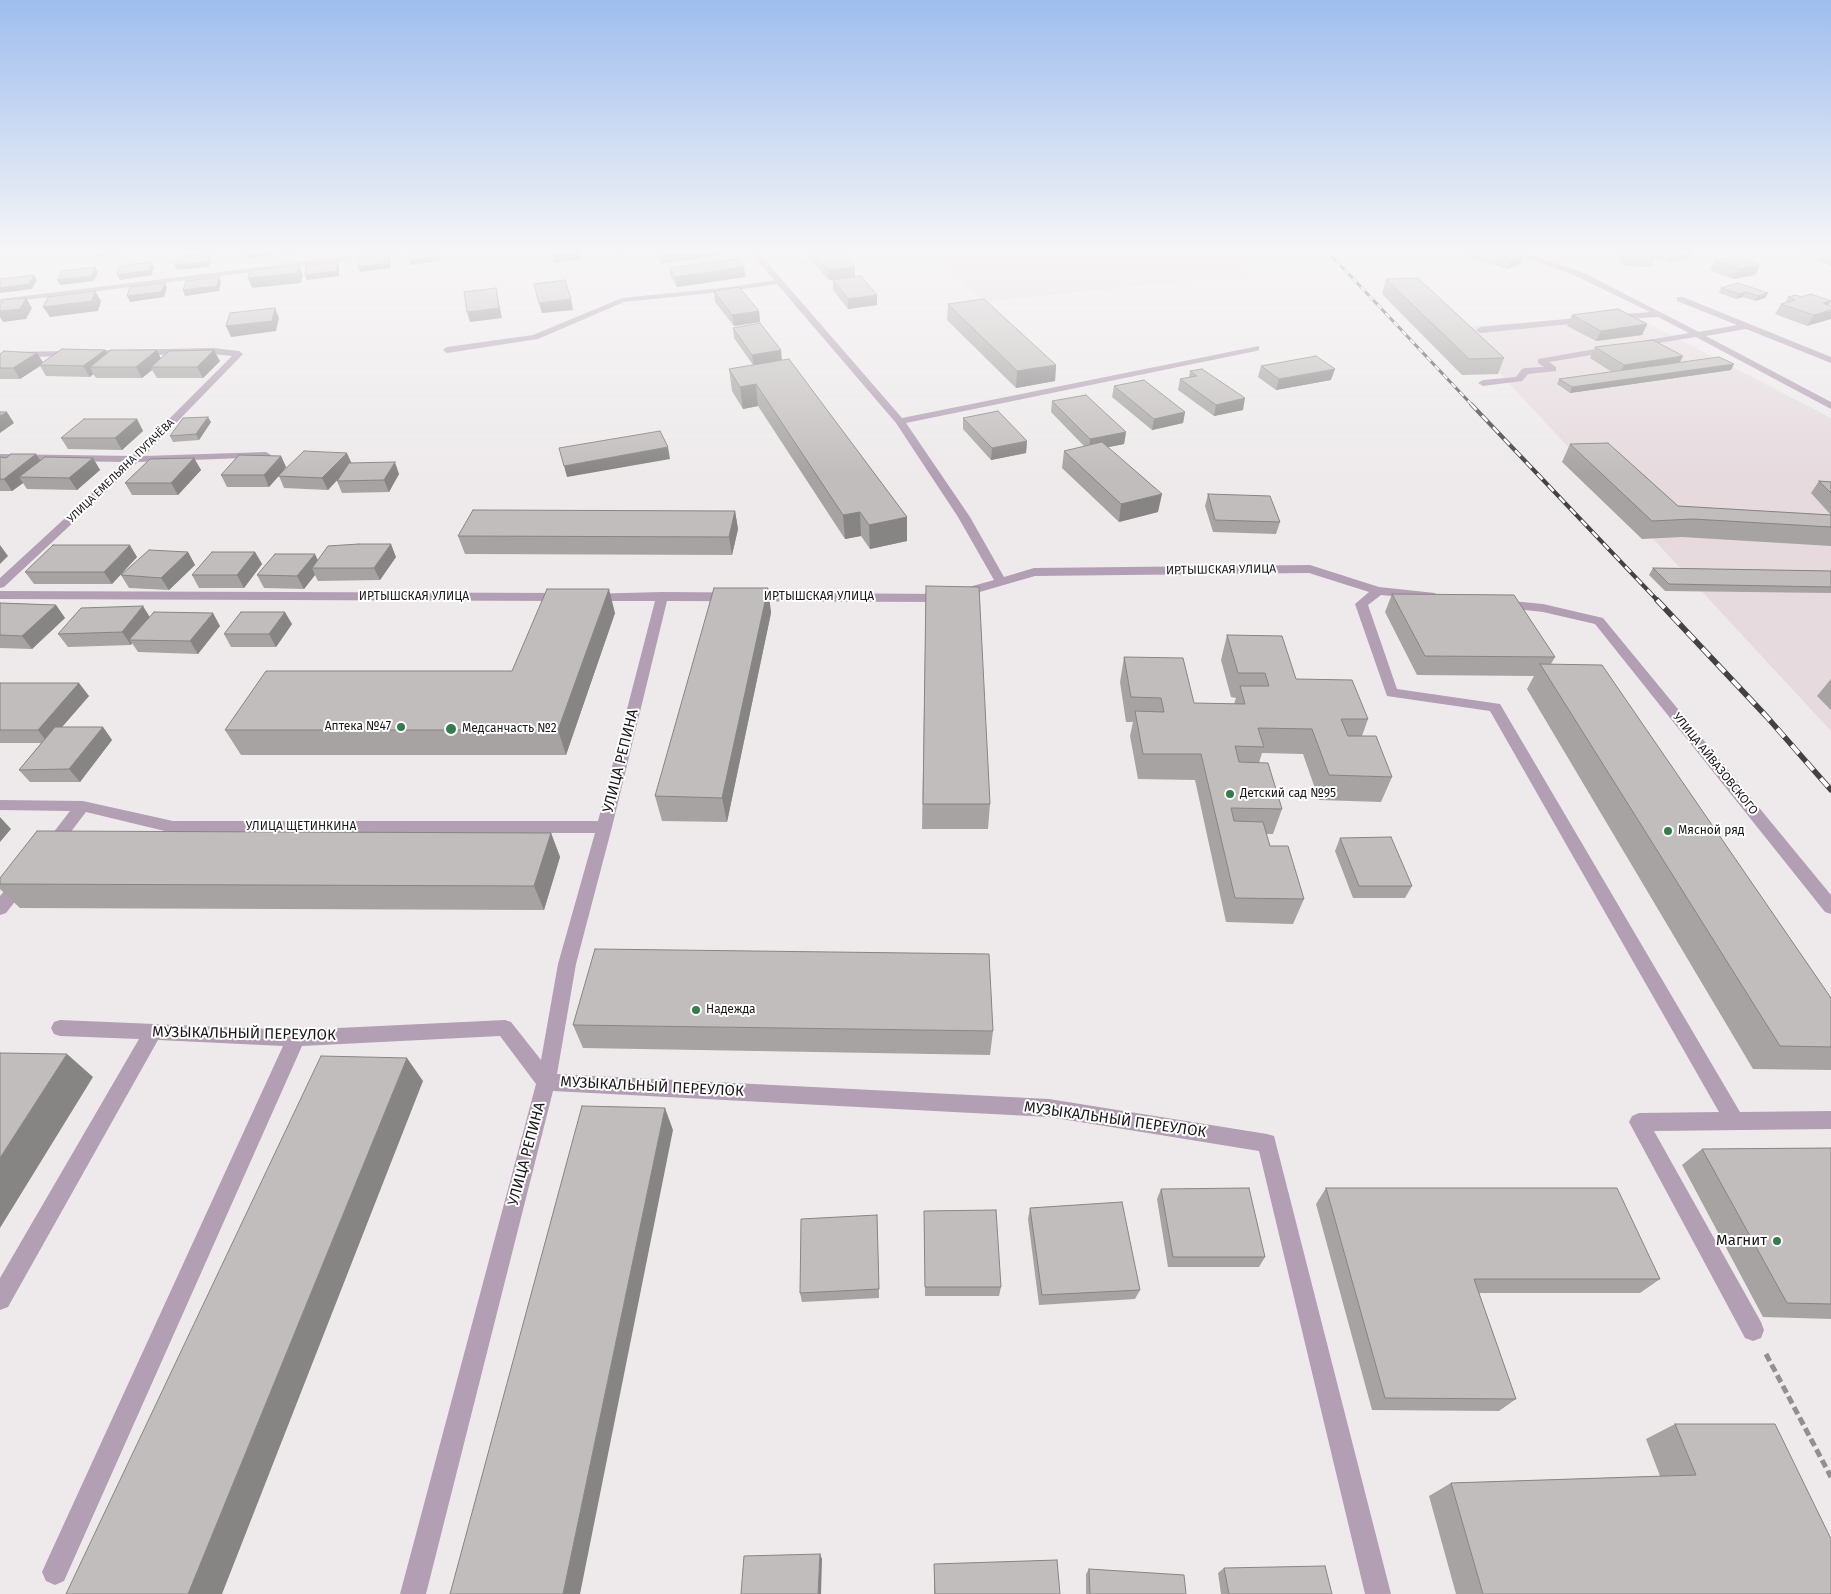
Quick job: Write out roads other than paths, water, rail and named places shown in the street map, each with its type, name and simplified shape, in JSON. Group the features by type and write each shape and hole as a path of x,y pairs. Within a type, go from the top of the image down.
{"street":[{"path":"447,350 535,337 560,326"},
{"path":"818,326 900,421 964,517 1001,582"},
{"path":"1480,330 1521,326"},
{"path":"1684,326 1831,406"},
{"path":"1629,346 1745,326"},
{"path":"1748,326 1831,360"},
{"path":"900,421 1256,348"},
{"path":"1483,383 1519,379 1525,372 1553,369 1541,361 1619,348"},
{"name":"УЛИЦА ЕМЕЛЬЯНА ПУГАЧЁВА","path":"0,584 135,460 239,354 213,351 19,354"},
{"path":"0,456 135,460 266,455"},
{"name":"ИРТЫШСКАЯ УЛИЦА","path":"0,595 435,598 662,596 945,598 1034,572 1310,569 1378,591 1446,598"},
{"path":"1378,591 1361,604 1392,693 1495,707 1734,1121"},
{"name":"УЛИЦА РЕПИНА","path":"413,1594 546,1082 567,964 604,827 662,596"},
{"name":"УЛИЦА АЙВАЗОВСКОГО","path":"1485,602 1543,608 1599,620 1831,907"},
{"name":"УЛИЦА ЩЕТИНКИНА","path":"0,805 83,806 173,827 604,827"},
{"path":"42,857 83,806"},
{"path":"0,908 30,872"},
{"name":"МУЗЫКАЛЬНЫЙ ПЕРЕУЛОК","path":"60,1028 296,1038 505,1028 546,1082 1049,1108 1267,1143 1378,1594"},
{"path":"0,1299 153,1032"},
{"path":"54,1572 296,1038"},
{"path":"1754,1330 1640,1122 1831,1120"}],"railway":[{"path":"1398,326 1472,405"},
{"path":"1471,404 1658,601"},
{"path":"1657,600 1767,717 1831,790"}],"place":[{"name":"Аптека №47","path":"401,727"},
{"name":"Медсанчасть №2","path":"451,729"},
{"name":"Детский сад №95","path":"1230,794"},
{"name":"Мясной ряд","path":"1668,831"},
{"name":"Надежда","path":"696,1010"},
{"name":"Магнит","path":"1777,1241"}]}
